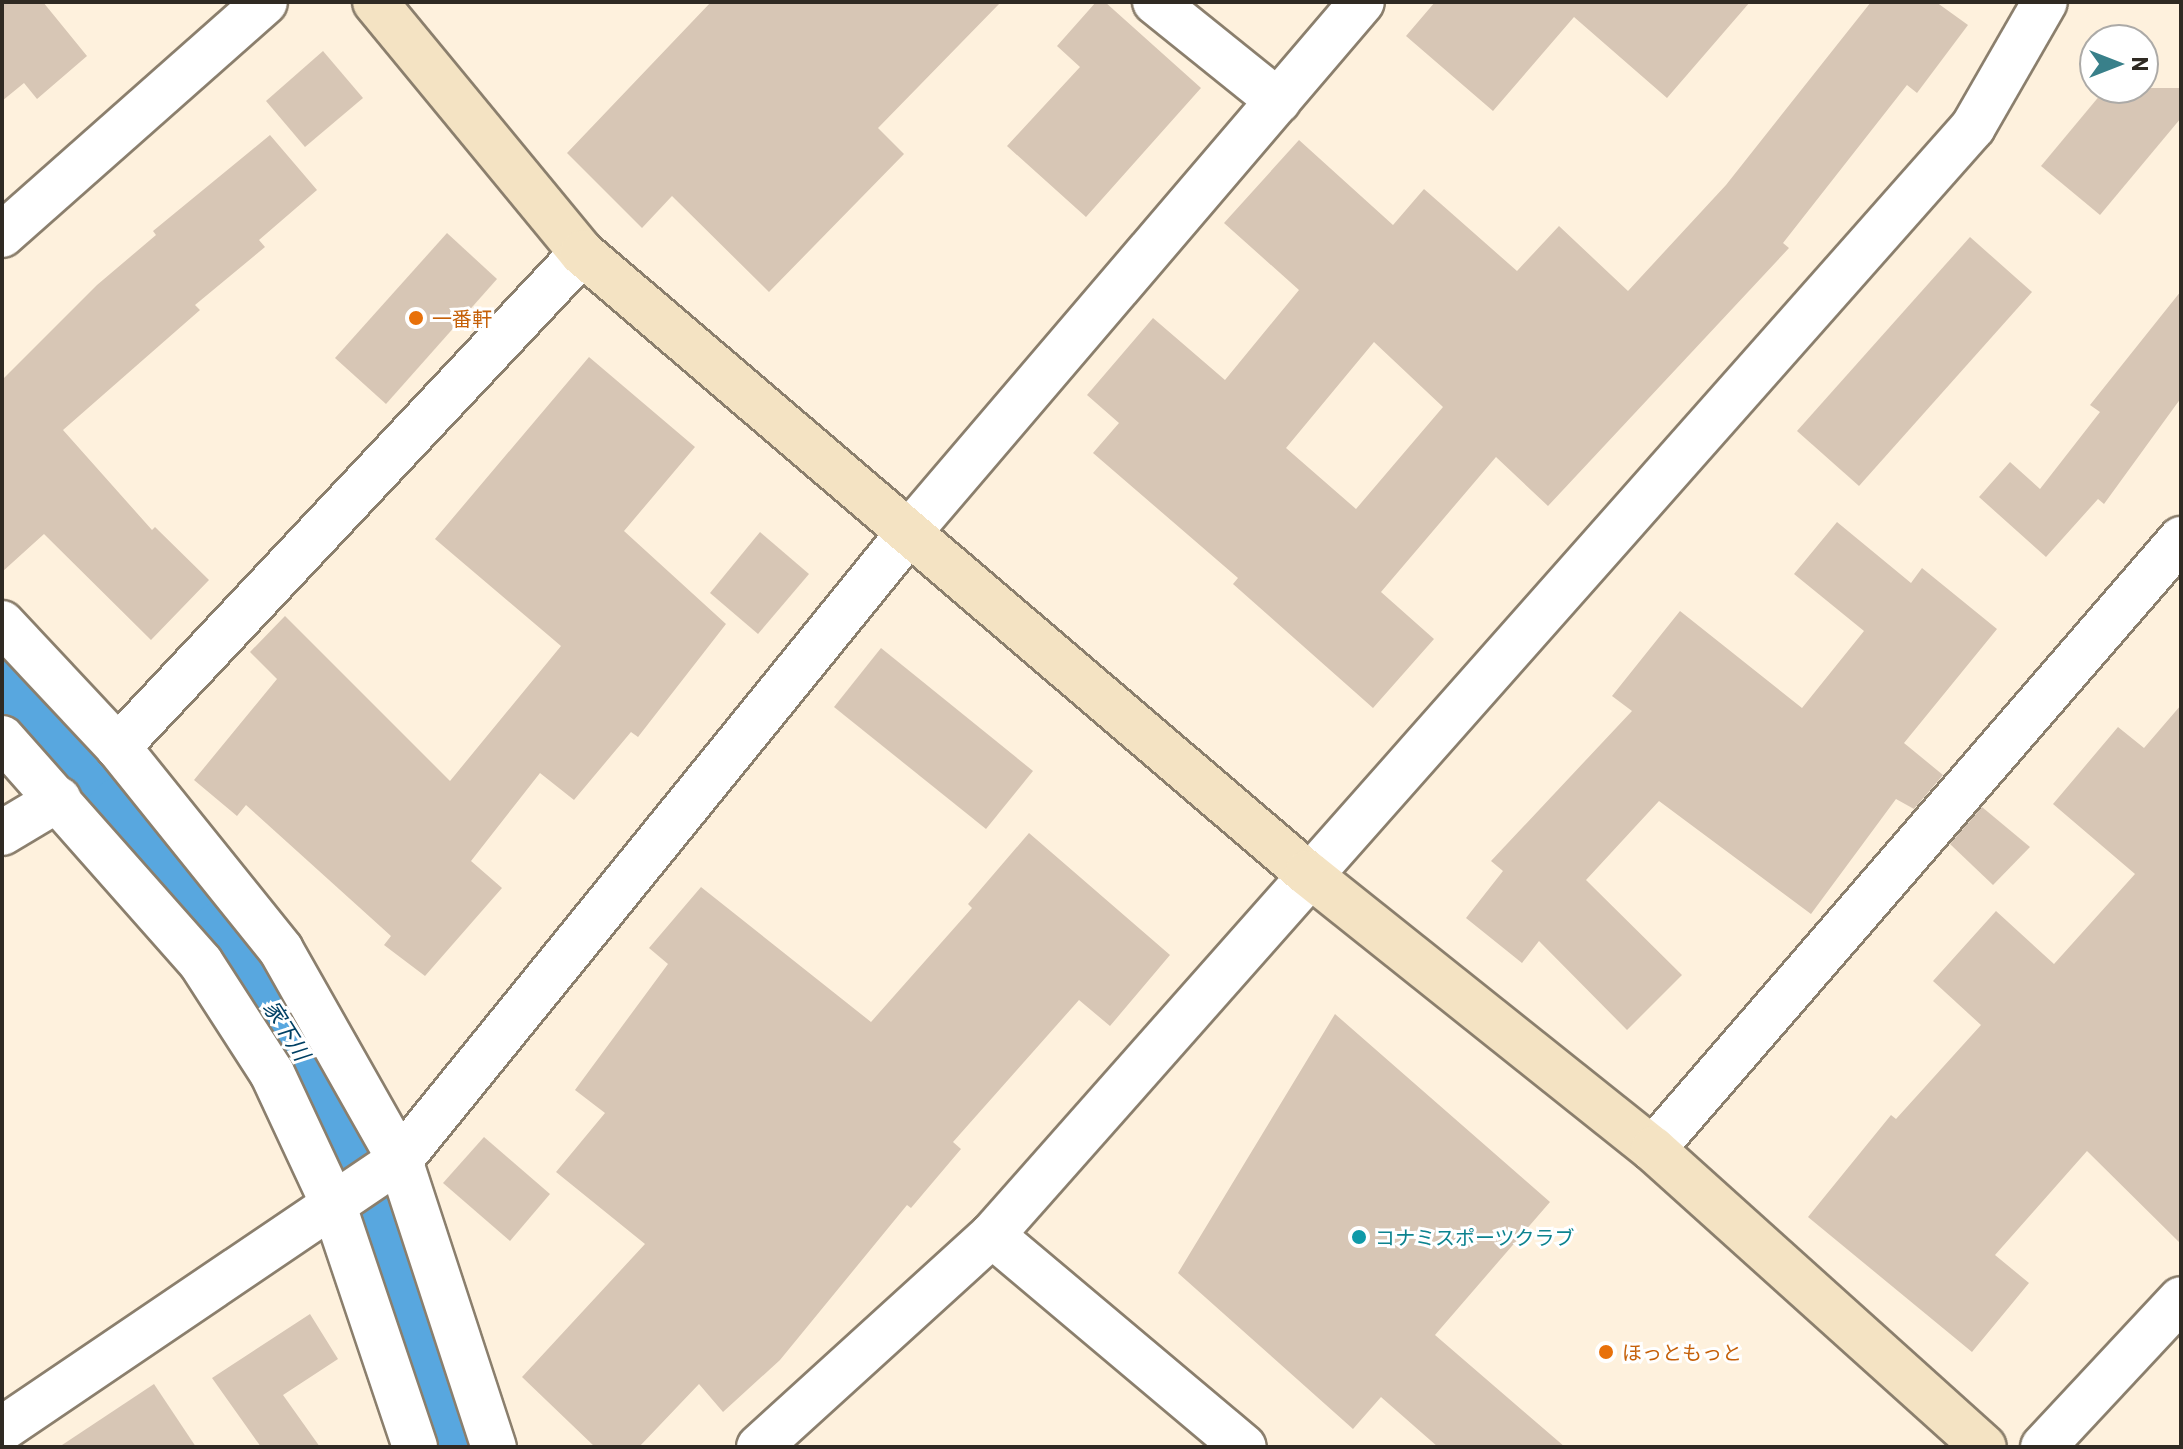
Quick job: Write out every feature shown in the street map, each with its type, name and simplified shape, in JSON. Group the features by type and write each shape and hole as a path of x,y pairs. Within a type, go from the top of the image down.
{"street":[{"path":"2,235 265,2"},
{"path":"375,2 582,253 911,530 1307,873 1653,1149 1984,1447"},
{"path":"1155,2 1278,101"},
{"path":"2,1429 400,1160 911,530 1362,2"},
{"path":"759,1447 992,1235 1307,873 1973,127 2045,2"},
{"path":"118,747 582,253"},
{"path":"1653,1149 2181,539"},
{"path":"2,623 118,747 281,950 400,1160 494,1447"},
{"path":"2,738 201,963 272,1073 334,1206 415,1447"},
{"path":"2,833 59,799"},
{"path":"992,1235 1244,1447"},
{"path":"2043,1447 2181,1299"}],"building":[{"path":"2,2 43,2 87,56 37,99 24,83 2,101"},
{"path":"711,2 1001,2 878,128 904,154 769,292 672,196 642,228 567,153"},
{"path":"1096,2 1105,2 1201,88 1086,217 1007,146 1080,67 1057,46"},
{"path":"1435,2 1750,2 1667,98 1574,17 1493,111 1406,36"},
{"path":"1871,2 1936,2 1968,25 1917,93 1907,85 1783,243 1789,248 1548,506 1496,457 1381,592 1434,639 1373,708 1233,584 1238,578 1093,453 1119,423 1087,395 1153,318 1225,380 1299,290 1224,223 1299,140 1393,225 1424,189 1517,271 1559,226 1628,291 1726,185","holes":["1374,342 1443,407 1356,509 1286,448"]},
{"path":"323,51 363,98 305,147 266,101"},
{"path":"2159,88 2181,88 2181,118 2100,215 2041,166 2093,104 2159,104"},
{"path":"270,135 317,190 259,240 265,247 195,305 200,310 63,430 152,530 155,527 209,580 151,640 44,534 2,572 2,380 97,285 156,235 153,231"},
{"name":"一番軒","path":"447,233 497,279 386,404 335,358"},
{"path":"1970,237 2032,292 1859,486 1797,431"},
{"path":"2181,291 2181,398 2104,504 2098,499 2046,557 1979,497 2010,462 2040,489 2100,412 2090,405"},
{"path":"589,357 695,447 624,531 726,624 638,737 631,732 574,800 540,773 471,861 502,888 425,976 384,945 391,936 246,805 237,816 194,780 277,679 250,652 285,616 450,781 561,646 435,539"},
{"path":"1837,522 1911,583 1922,568 1997,629 1904,743 1943,775 1914,809 1896,799 1811,914 1659,801 1586,880 1682,975 1627,1030 1539,941 1522,963 1466,918 1503,871 1491,861 1632,711 1612,696 1680,611 1802,708 1864,631 1794,574"},
{"path":"760,532 809,574 758,634 710,593"},
{"path":"881,648 1033,771 986,829 834,707"},
{"path":"2181,705 2181,1244 2087,1151 1995,1255 2029,1283 1972,1352 1808,1217 1891,1115 1896,1119 1981,1025 1933,981 1996,911 2054,964 2135,874 2053,804 2118,727 2144,748"},
{"path":"1982,807 2030,847 1993,885 1950,844"},
{"path":"1029,833 1170,955 1110,1026 1079,1000 953,1142 961,1149 911,1208 907,1205 780,1360 723,1412 699,1384 639,1447 595,1447 522,1377 645,1244 556,1172 605,1113 575,1090 668,964 649,948 701,887 871,1022 972,908 968,904"},
{"name":"コナミスポーツクラブ","path":"1335,1014 1550,1202 1435,1335 1565,1447 1438,1447 1381,1397 1353,1429 1178,1273"},
{"path":"484,1137 550,1194 510,1241 443,1183"},
{"path":"310,1314 338,1359 283,1395 320,1447 261,1447 212,1378"},
{"path":"154,1384 196,1447 59,1447"}],"waterway":[{"name":"家下川","path":"2,682 136,828 238,952 309,1064 388,1248 455,1447"}],"place":[{"name":"一番軒","path":"416,318"},
{"name":"コナミスポーツクラブ","path":"1359,1237"},
{"name":"ほっともっと","path":"1606,1352"}]}
